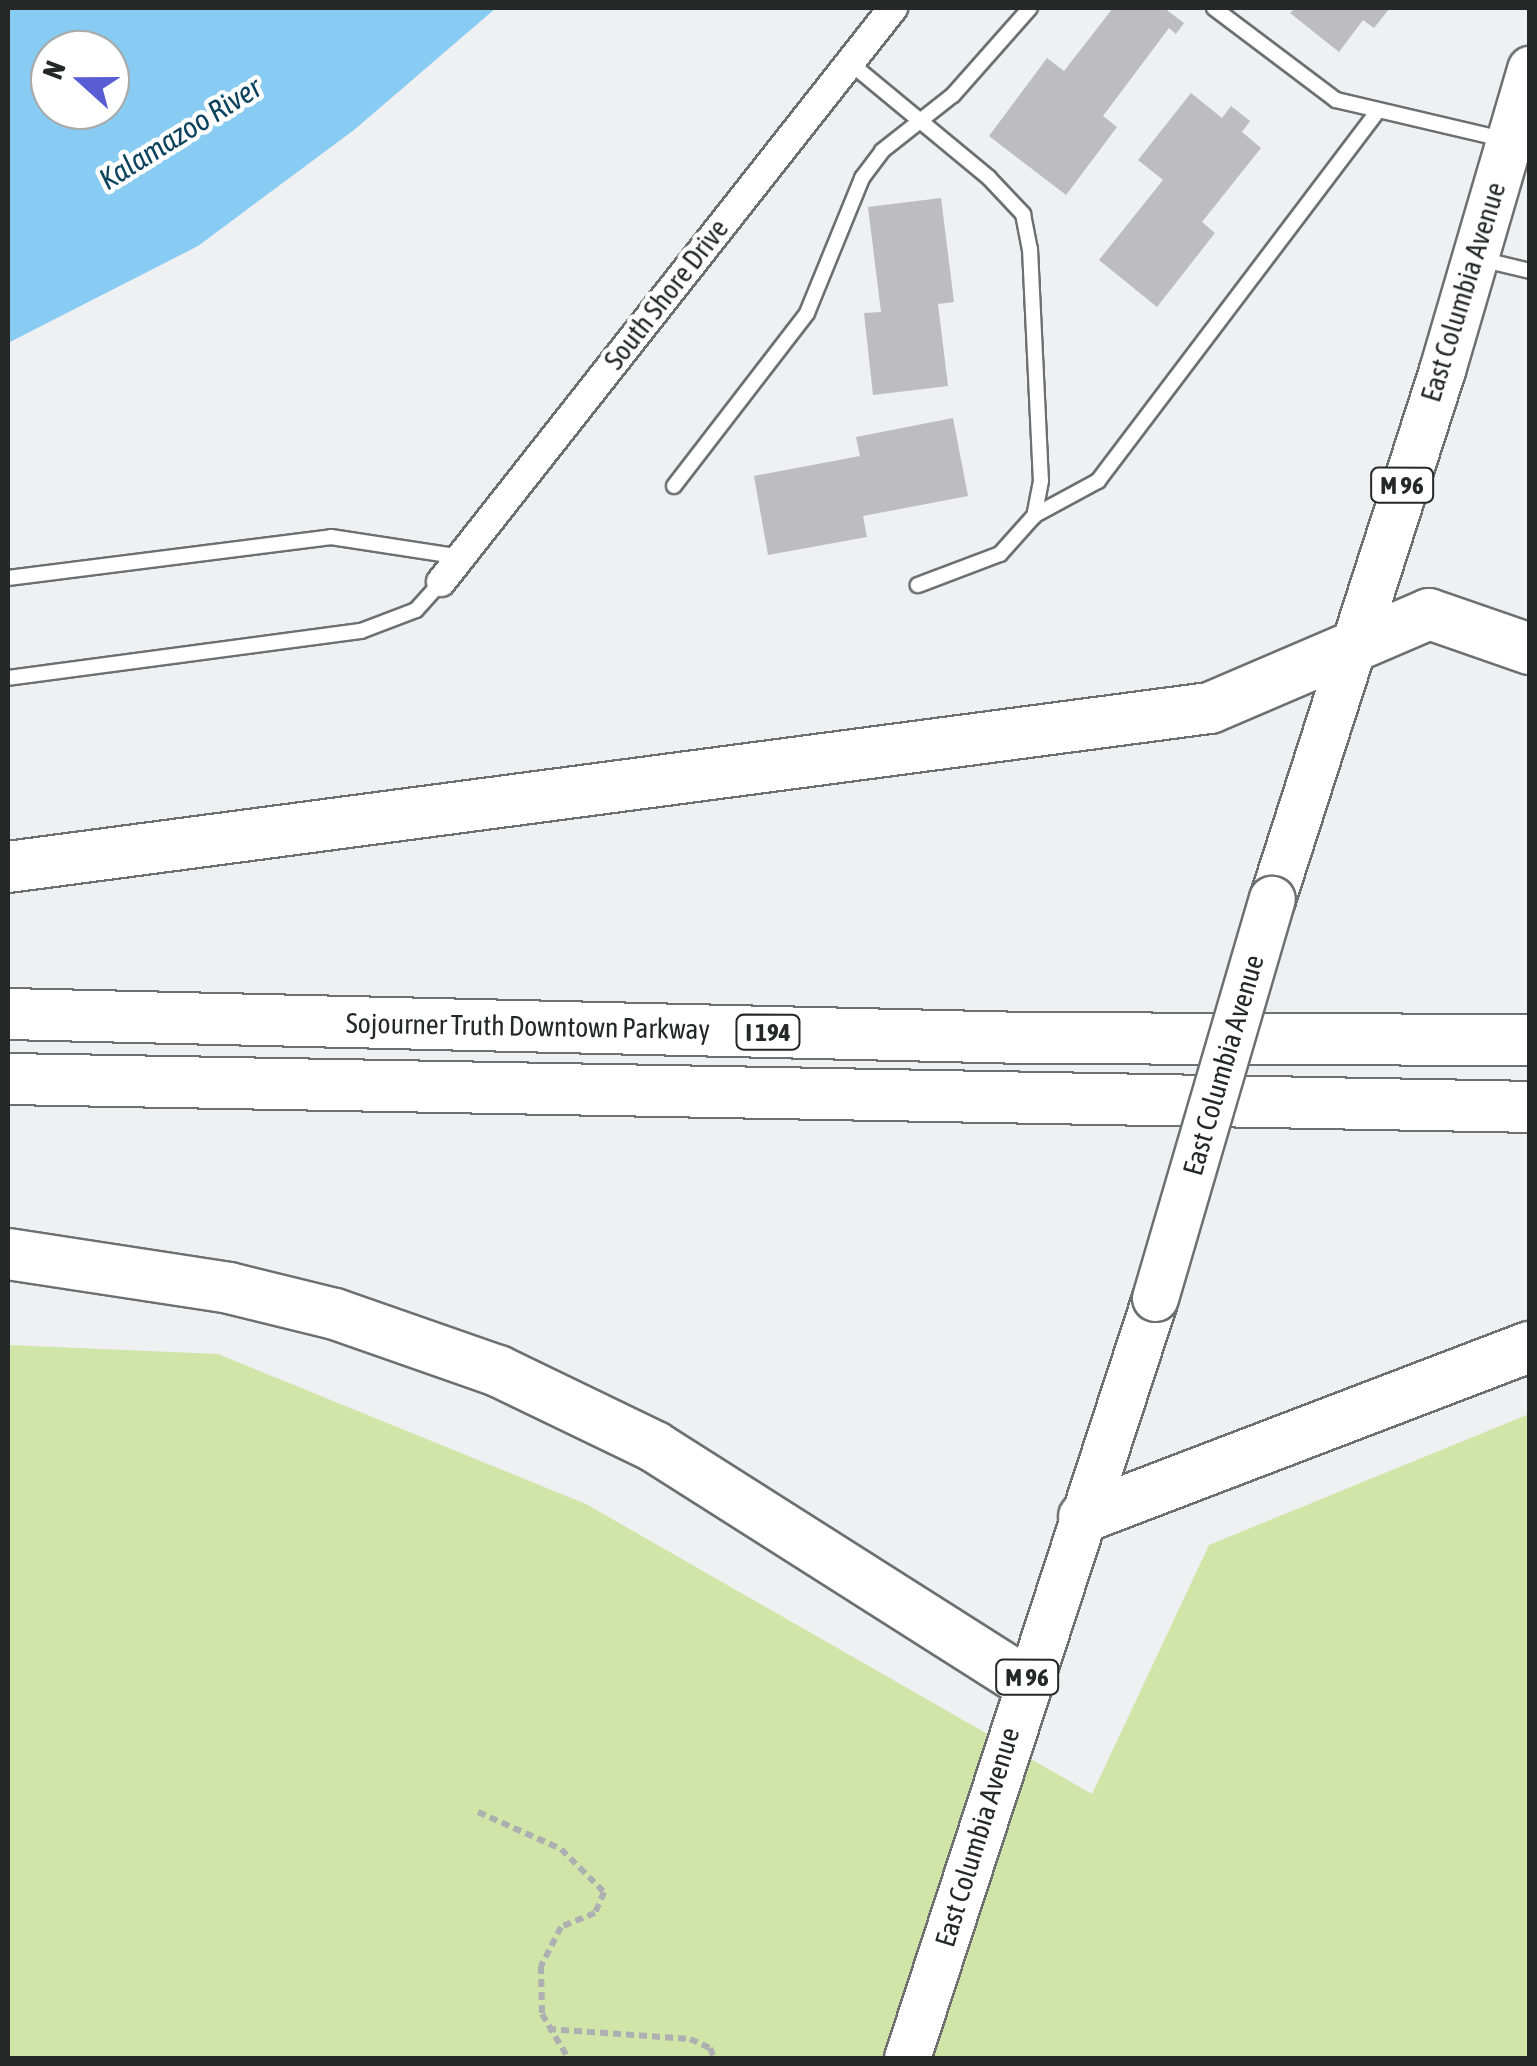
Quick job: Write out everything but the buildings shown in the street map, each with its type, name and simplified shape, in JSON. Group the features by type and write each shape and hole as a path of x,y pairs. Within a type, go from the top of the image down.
{"highway":[{"path":"8,867 1210,708 1352,642 1429,614 1530,649"},
{"name":"Sojourner Truth Downtown Parkway","path":"8,1014 1024,1038 1530,1040"},
{"path":"8,1079 1530,1107"},
{"path":"8,1254 229,1288 335,1314 498,1371 655,1447 1026,1682"},
{"path":"1084,1517 1530,1347"}],"main road":[{"name":"East Columbia Avenue","path":"907,2058 1026,1682 1155,1298 1272,899 1530,69"}],"street":[{"name":"South Shore Drive","path":"440,582 893,8"}],"lane":[{"path":"674,486 808,313 862,178 916,118 953,95 1030,8"},
{"path":"1214,8 1296,75 1336,100 1376,113 1508,140"},
{"path":"849,62 1023,214 1039,334 1041,481 1034,516"},
{"path":"918,585 1000,554 1034,516 1098,481 1376,113"},
{"path":"1474,258 1530,271"},
{"path":"8,578 332,537 461,556"},
{"path":"8,678 361,632 416,610 440,582"}],"path":[{"path":"478,1812 560,1849 604,1892 595,1914 561,1927 546,1952 540,1996 547,2029 568,2058"},
{"path":"547,2029 690,2039 710,2048 714,2058"}],"green space":[{"path":"8,1345 218,1354 586,1504 1092,1794 1209,1545 1529,1414 1529,2058 8,2058"}],"water":[{"name":"Kalamazoo River","path":"8,8 496,8 354,130 198,246 8,343"}]}
